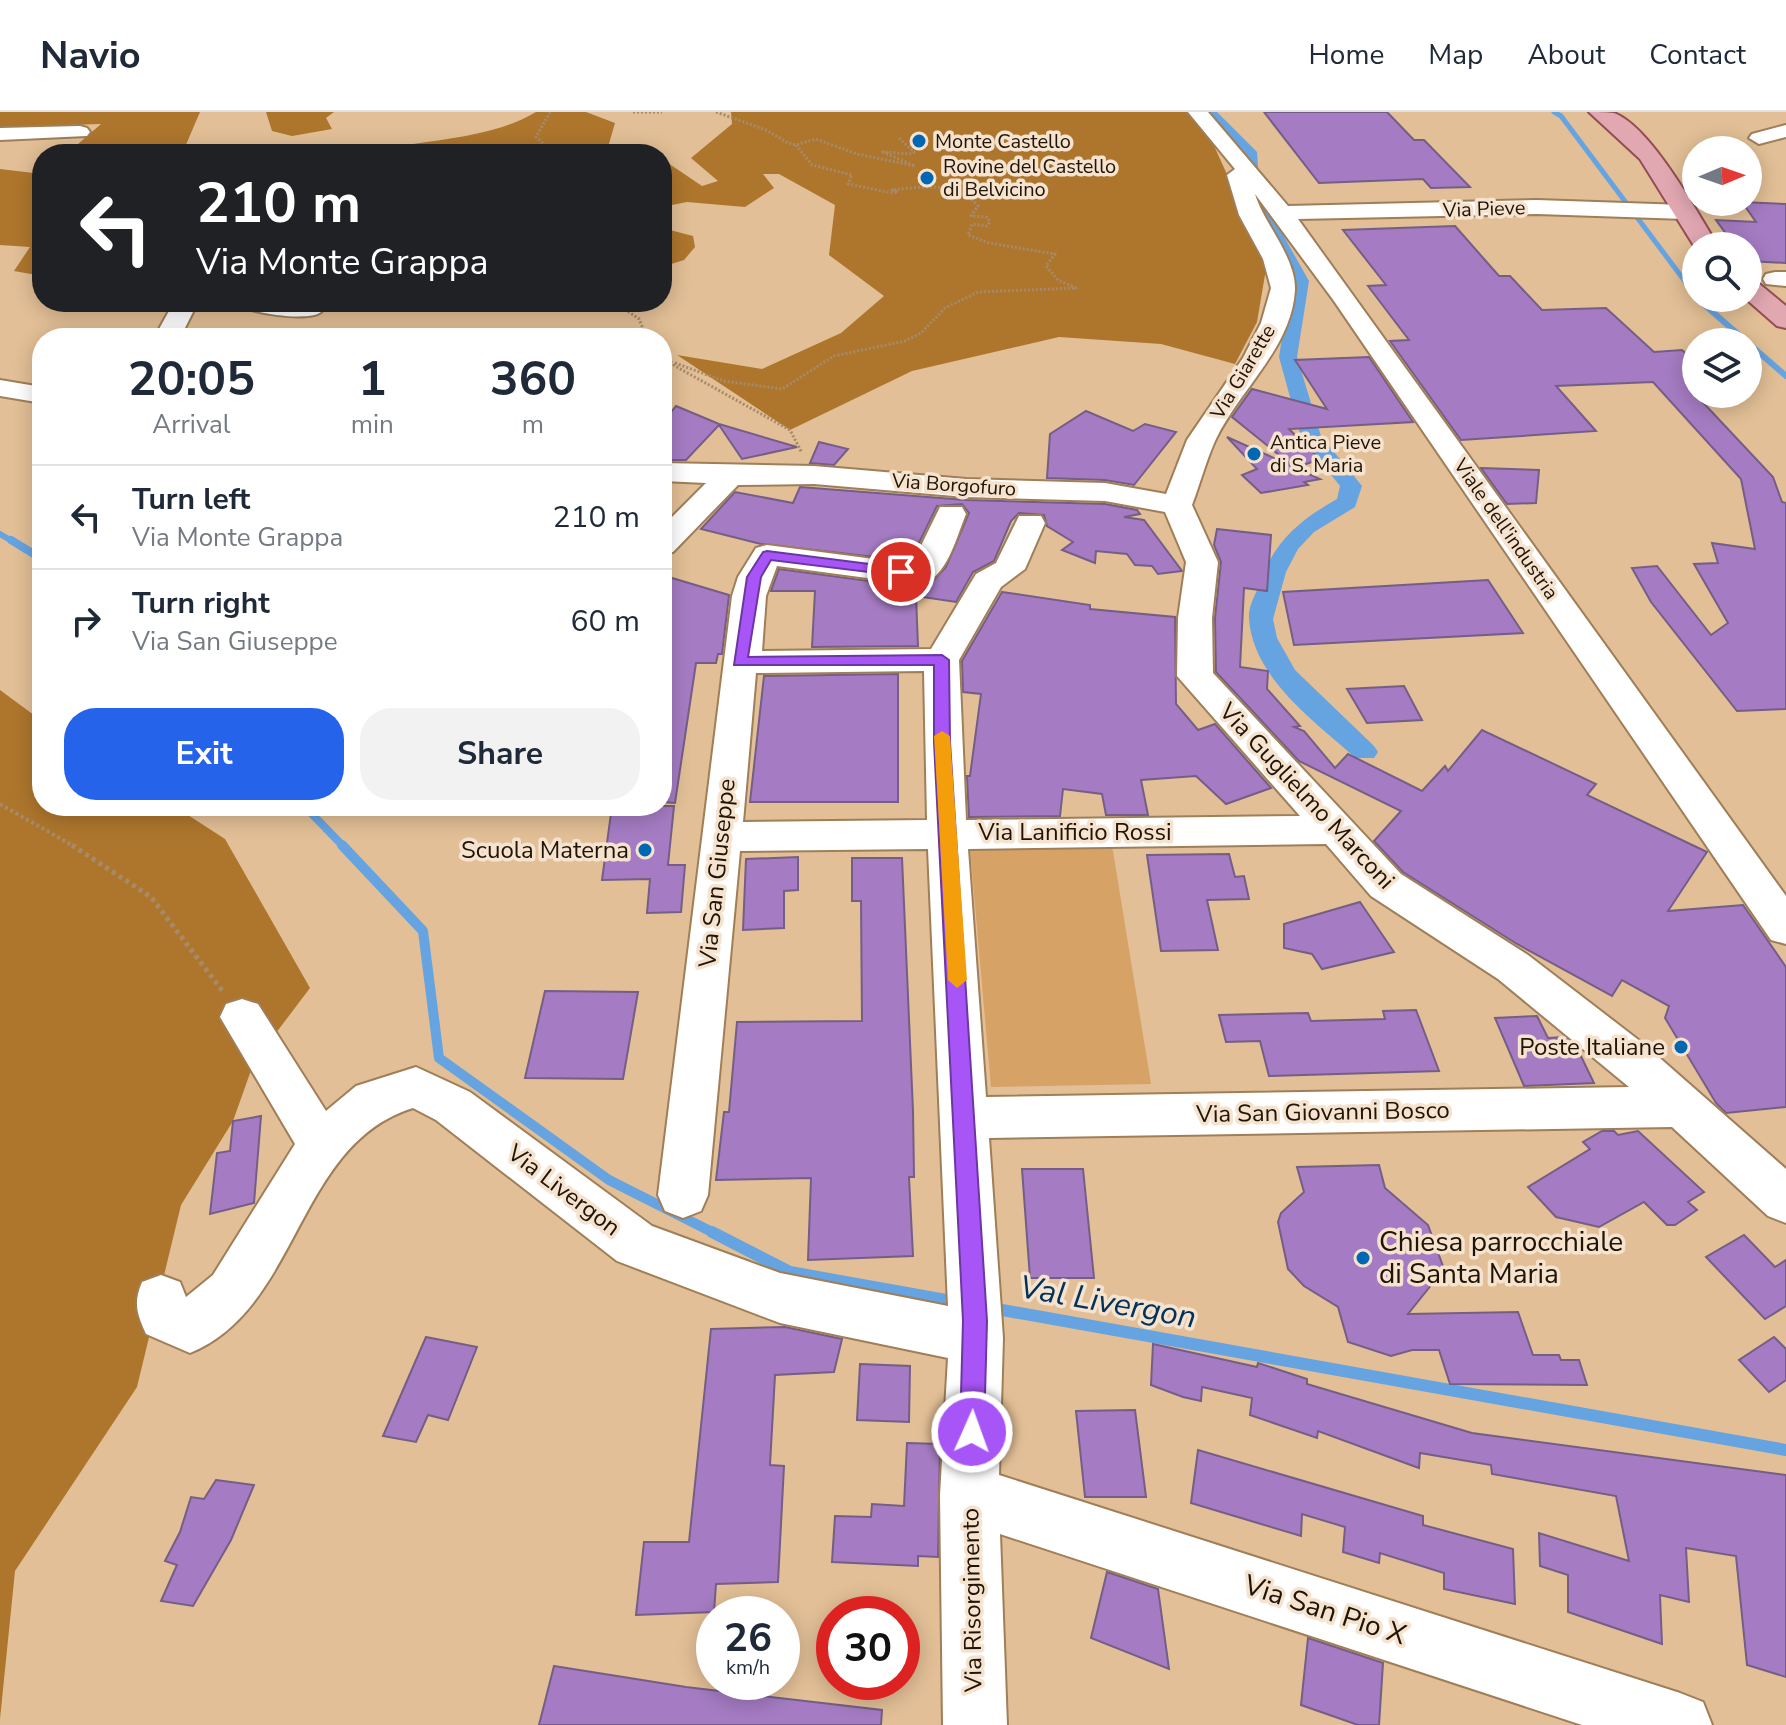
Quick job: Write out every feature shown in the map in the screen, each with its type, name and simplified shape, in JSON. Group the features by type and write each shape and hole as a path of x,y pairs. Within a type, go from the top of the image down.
{"main road":[{"path":"1599,112 1611,119 1652,159 1682,207"},
{"path":"1762,299 1786,320"}],"street":[{"name":"Viale dell'industria","path":"1198,112 1282,213 1786,928"},
{"path":"1762,137 1786,131"},
{"path":"8,134 80,132"},
{"name":"Via Giarette","path":"1177,505 1201,440 1249,368 1274,323 1283,288 1275,259 1250,215 1235,157"},
{"name":"Via Pieve","path":"1282,213 1576,208 1682,212"},
{"path":"0,388 32,393"},
{"name":"Via Borgofuro","path":"672,473 730,476 814,475 966,488 1105,492 1177,505"},
{"path":"672,535 730,476"},
{"name":"Via Guglielmo Marconi","path":"1177,505 1202,562 1195,618 1195,676 1386,885 1513,967 1629,1059 1786,1200"},
{"name":"Via San Giuseppe","path":"683,1195 740,662 754,577 767,555 920,575 930,562 951,514"},
{"path":"740,662 942,660 988,581 1009,569 1030,523"},
{"name":"Via Risorgimento","path":"942,660 974,1313 969,1495 975,1725"},
{"name":"Via Lanificio Rossi","path":"720,837 1334,830"},
{"path":"242,1017 321,1144"},
{"name":"Via Livergon","path":"161,1300 165,1316 190,1327 232,1293 321,1144 373,1100 416,1087 453,1106 635,1244 780,1298 974,1313"},
{"name":"Via San Giovanni Bosco","path":"965,1118 1681,1107"},
{"name":"Via San Pio X","path":"969,1495 1680,1725"}],"path":[{"path":"544,144 536,137 550,112"},
{"path":"633,112 662,112"},
{"path":"672,361 724,381 782,389 834,356 905,341 921,333 932,318 945,308 978,292 1076,288 1058,280 1046,266 1055,254 1042,248 982,243 968,235 972,224 987,226 990,222 987,217 971,216 978,206 970,196 932,186 892,190 898,192 892,193 848,184 852,175 812,165 796,145 775,138 766,130 716,112"},
{"path":"796,145 816,139 857,154 915,166 883,152 912,154 914,152 899,138"},
{"path":"629,312 639,319 643,328"},
{"path":"675,363 675,366 712,390 790,430 814,475"},
{"path":"0,804 38,823 151,897 242,1017"}],"shaded area":[{"path":"0,112 200,112 186,144 78,144 101,124 0,127"},
{"path":"266,112 334,112 326,118 332,129 292,136 272,131"},
{"path":"536,112 586,112 615,123 609,144 416,144 475,134 517,122"},
{"path":"731,112 1190,112 1206,128 1267,263 1257,322 1235,364 1161,344 1059,337 912,371 790,430 677,355 762,369 841,333 884,296 829,255 835,205 779,174 763,174 774,188 745,207 687,202 672,205 672,166 702,186 718,181 691,158 732,124"},
{"path":"0,169 32,173 32,274 14,271 30,247 0,245"},
{"path":"672,231 693,236 695,247 684,260 672,264"},
{"path":"0,690 32,714 32,816 189,816 225,839 310,988 254,1062 233,1121 181,1205 137,1387 15,1571 0,1719"},
{"path":"1112,845 1151,1084 991,1087 970,848"}],"building":[{"path":"1264,112 1387,112 1414,140 1424,140 1470,187 1431,188 1423,179 1319,183"},
{"path":"1762,203 1786,204 1786,263 1762,262 1762,232 1725,232 1716,220 1756,222 1752,216 1762,216"},
{"path":"1455,226 1499,276 1510,276 1542,310 1606,308 1654,352 1682,350 1682,408 1708,408 1773,477 1782,502 1786,503 1786,709 1737,711 1651,602 1632,568 1657,566 1711,635 1728,623 1694,564 1718,563 1712,543 1755,549 1741,479 1653,382 1556,386 1596,431 1461,440 1390,341 1409,340 1368,286 1386,285 1343,230"},
{"path":"1369,357 1413,422 1289,429 1320,459 1295,468 1320,479 1304,482 1308,485 1261,493 1242,475 1257,469 1227,437 1294,467 1232,417 1252,389 1327,409 1295,360"},
{"path":"676,406 719,424 797,447 742,459 719,425 686,460 672,460 672,411"},
{"path":"1086,411 1133,431 1145,424 1176,432 1134,485 1105,480 1047,478 1050,434"},
{"path":"819,442 848,449 834,465 810,463"},
{"path":"1481,468 1539,470 1536,503 1507,504"},
{"path":"800,487 966,500 1105,504 1137,510 1140,514 1124,517 1144,520 1182,571 1158,574 1152,566 1135,565 1127,554 1096,551 1095,563 1062,550 1073,542 1047,526 1044,515 1019,513 1011,521 994,561 973,572 956,602 916,596 918,646 812,647 815,591 771,591 779,569 921,588 931,583 946,567 969,513 962,504 937,506 910,561 761,544 701,529 735,492 793,503"},
{"path":"1217,529 1271,535 1267,591 1244,588 1240,667 1268,671 1267,689 1300,726 1294,727 1304,731 1335,768 1348,754 1422,791 1445,766 1448,771 1482,730 1596,784 1587,795 1707,852 1668,911 1743,905 1786,967 1786,1107 1726,1113 1716,1103 1665,1018 1669,1006 1622,980 1612,996 1517,944 1403,872 1374,841 1401,811 1299,761 1216,672 1215,618 1221,562 1214,545"},
{"path":"672,578 729,595 722,654 718,654 716,663 696,663 675,803 672,803"},
{"path":"1488,580 1523,633 1294,645 1283,592"},
{"path":"1002,592 1090,605 1090,609 1175,617 1176,704 1198,730 1215,724 1271,788 1226,804 1196,776 1141,780 1148,815 1106,815 1102,794 1063,789 1060,816 969,817 967,776 970,776 981,694 963,692 962,661"},
{"path":"898,674 898,802 750,802 764,676"},
{"path":"1404,686 1422,720 1367,723 1347,689"},
{"name":"Scuola Materna","path":"674,806 668,865 685,865 681,912 647,913 650,879 602,880 611,816 672,816"},
{"path":"1229,854 1235,877 1244,876 1249,899 1207,900 1218,950 1161,951 1147,855"},
{"path":"798,857 798,890 784,891 784,928 743,930 746,859"},
{"path":"852,858 902,858 913,1111 914,1177 909,1177 913,1256 808,1260 811,1178 716,1180 724,1112 729,1112 737,1022 862,1021 861,901 852,901"},
{"path":"1360,902 1394,952 1322,969 1312,954 1284,948 1284,924"},
{"path":"545,991 638,992 623,1079 525,1078"},
{"path":"1416,1010 1439,1071 1269,1076 1260,1041 1226,1042 1219,1015 1308,1013 1311,1021 1385,1019 1383,1011"},
{"path":"1537,1016 1548,1038 1564,1037 1577,1048 1594,1083 1524,1086 1495,1018"},
{"path":"261,1116 254,1203 210,1214 217,1153 230,1151 233,1121"},
{"path":"1602,1131 1614,1131 1618,1135 1638,1131 1704,1192 1688,1202 1697,1210 1675,1225 1667,1225 1644,1202 1599,1227 1556,1217 1528,1187 1590,1149 1583,1142"},
{"name":"Chiesa parrocchiale di Santa Maria","path":"1379,1165 1385,1188 1428,1225 1444,1269 1408,1314 1518,1312 1533,1355 1559,1355 1561,1360 1579,1360 1587,1385 1450,1384 1439,1350 1412,1350 1391,1356 1348,1342 1338,1307 1304,1286 1288,1269 1278,1222 1281,1213 1304,1192 1297,1167"},
{"path":"1022,1169 1083,1169 1094,1278 1030,1278"},
{"path":"1744,1235 1775,1267 1786,1260 1786,1306 1765,1319 1706,1257"},
{"path":"785,1327 842,1339 834,1372 775,1375 770,1465 784,1466 778,1582 716,1584 715,1596 696,1596 696,1613 636,1615 644,1542 689,1542 711,1329"},
{"path":"426,1337 477,1347 448,1420 428,1415 416,1442 383,1436"},
{"path":"1774,1337 1786,1349 1786,1380 1769,1392 1739,1360"},
{"path":"1153,1344 1257,1367 1258,1363 1307,1379 1307,1384 1472,1433 1786,1475 1786,1677 1747,1665 1736,1556 1686,1548 1689,1602 1660,1595 1662,1644 1568,1612 1568,1575 1540,1566 1539,1533 1629,1561 1616,1496 1492,1474 1491,1465 1420,1453 1419,1468 1318,1431 1317,1438 1250,1415 1252,1398 1202,1387 1201,1401 1183,1397 1151,1385"},
{"path":"860,1364 910,1366 909,1422 857,1420"},
{"path":"1135,1410 1146,1497 1085,1497 1076,1411"},
{"path":"907,1443 940,1444 938,1557 918,1556 918,1566 832,1562 835,1516 871,1517 872,1504 904,1506"},
{"path":"1198,1450 1423,1516 1423,1525 1513,1549 1515,1604 1444,1589 1444,1573 1380,1553 1379,1563 1343,1552 1345,1527 1302,1514 1301,1536 1191,1503"},
{"path":"216,1480 254,1485 231,1540 193,1606 161,1601 177,1565 165,1561 180,1532 191,1497 204,1499"},
{"path":"1107,1572 1158,1589 1169,1669 1091,1638"},
{"path":"1308,1638 1383,1663 1379,1725 1358,1725 1301,1705"},
{"path":"554,1666 696,1688 696,1700 797,1700 882,1710 881,1725 539,1725"}],"waterway":[{"path":"1209,112 1250,152 1252,194 1300,281 1288,357 1311,437 1351,486 1347,502 1306,527 1281,558 1261,612 1265,638 1273,657 1301,693 1365,752"},
{"path":"1554,112 1561,116 1682,277"},
{"path":"1713,312 1731,328"},
{"path":"1762,355 1786,376"},
{"name":"Val Livergon","path":"0,534 14,542"},
{"name":"Val Livergon","path":"11,540 32,553"},
{"name":"Val Livergon","path":"314,816 344,847"},
{"name":"Val Livergon","path":"342,845 423,931 439,1058 609,1180 716,1234"},
{"name":"Val Livergon","path":"712,1232 790,1272 957,1302"},
{"name":"Val Livergon","path":"991,1308 1786,1450"}],"slow traffic":[{"path":"942,736 957,980"}],"place":[{"name":"Monte Castello","path":"919,141"},
{"name":"Rovine del Castello di Belvicino","path":"927,178"},
{"name":"Antica Pieve di S. Maria","path":"1254,454"},
{"name":"Scuola Materna","path":"645,850"},
{"name":"Poste Italiane","path":"1681,1047"},
{"name":"Chiesa parrocchiale di Santa Maria","path":"1363,1258"}],"route":[{"path":"901,572 767,555 754,577 749,596 744,654 740,662 942,660 942,742 976,1338 972,1432"}]}
